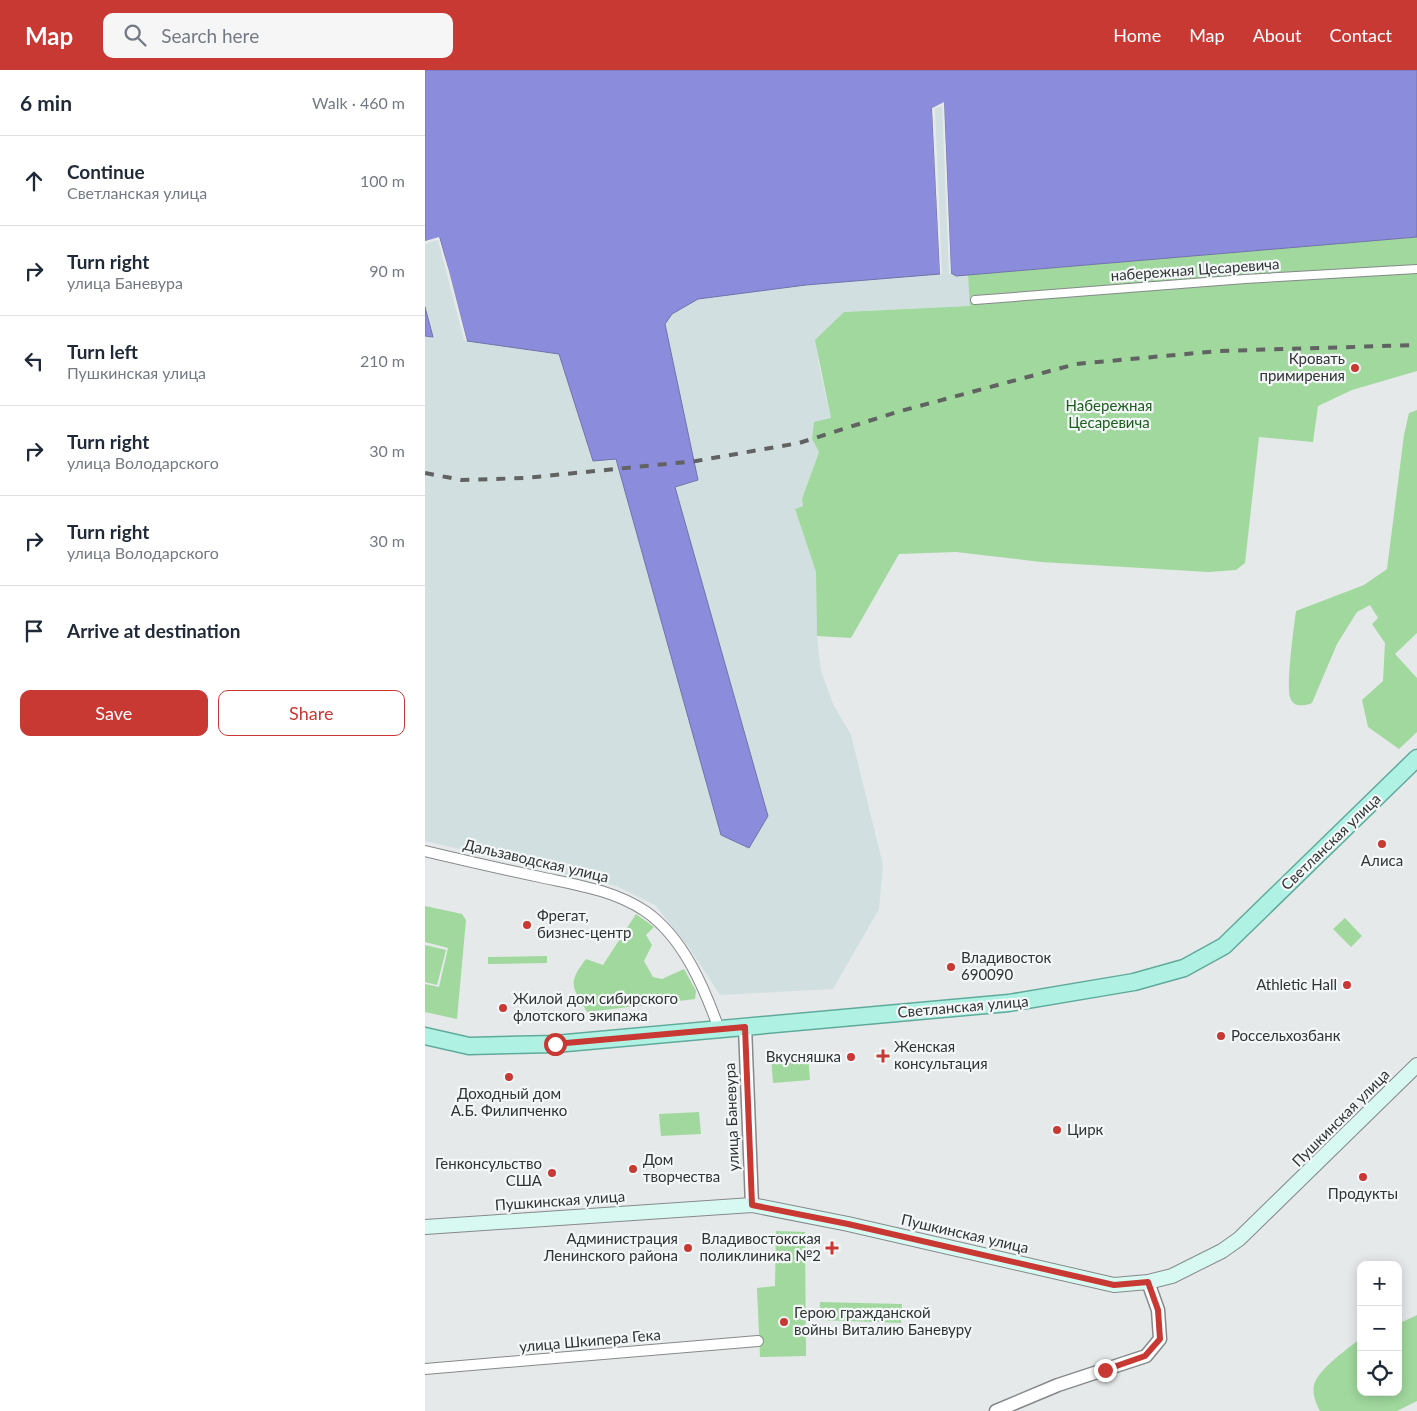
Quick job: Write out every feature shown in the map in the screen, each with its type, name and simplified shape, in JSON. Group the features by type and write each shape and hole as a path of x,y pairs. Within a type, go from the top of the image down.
{"main road":[{"name":"Светланская улица","path":"425,1036 469,1046 555,1044 745,1027 1039,999 1134,982 1184,968 1224,946 1417,758"},
{"name":"Пушкинская улица","path":"425,1227 752,1205 848,1224 1114,1285 1148,1282 1172,1276 1203,1262 1239,1239 1366,1117 1417,1065"}],"street":[{"name":"набережная Цесаревича","path":"975,300 1254,278 1417,269"},
{"name":"Дальзаводская улица","path":"425,851 614,894 646,912 664,929 687,960 708,1000 719,1029"},
{"name":"улица Баневура","path":"745,1027 752,1205"},
{"path":"996,1411 1057,1385 1145,1356 1160,1339 1158,1310 1148,1282"},
{"name":"улица Шкипера Гека","path":"425,1369 758,1341"}],"shaded area":[{"path":"425,70 559,354 592,461 616,459 721,835 768,815 675,487 698,480 665,323 672,314 698,299 806,285 838,283 932,108 962,70 956,276 968,275 971,306 844,312 818,360 831,419 812,439 819,452 802,499 803,506 795,509 816,572 817,636 821,671 833,704 851,735 883,865 879,909 833,989 720,995 690,949 655,905 616,886 425,841 425,336 433,337 425,307 425,241 439,237"}],"green space":[{"name":"Набережная Цесаревича","path":"1417,237 1417,371 1352,390 1318,406 1313,442 1259,437 1245,563 1236,570 1208,572 1041,562 956,552 899,554 851,638 817,636 816,572 795,509 803,506 802,499 819,452 812,439 814,422 831,418 815,340 844,312 970,306 968,275"},
{"path":"1417,410 1417,633 1395,654 1417,678 1417,732 1399,749 1368,727 1362,700 1383,681 1385,643 1372,624 1378,618 1370,605 1357,612 1337,644 1312,703 1296,705 1291,701 1289,681 1296,611 1364,585 1387,569 1404,435 1409,413"},
{"path":"425,906 462,914 466,920 457,1019 425,1012 425,984 439,987 448,948 425,942"},
{"path":"636,914 654,927 646,935 652,945 644,961 653,977 662,979 684,969 696,991 695,999 587,1012 575,990 574,980 576,974 586,959 603,965"},
{"path":"1345,918 1362,936 1351,947 1333,929"},
{"path":"425,945 446,950 437,985 425,982"},
{"path":"547,956 547,963 488,964 488,957"},
{"path":"808,1056 810,1080 773,1083 771,1058"},
{"path":"699,1112 701,1134 661,1136 659,1114"},
{"path":"776,1231 805,1232 806,1356 760,1357 757,1288 775,1286"},
{"path":"820,1302 902,1304 901,1323 819,1320"},
{"path":"1417,1315 1417,1401 1397,1411 1320,1411 1314,1391 1317,1379 1321,1372 1357,1341 1357,1396 1402,1396 1402,1322"}],"water":[{"path":"425,70 1417,70 1417,237 956,276 951,273 944,103 932,108 940,274 806,285 698,299 672,314 665,324 698,480 675,487 768,816 749,848 721,835 616,459 593,461 559,354 467,341 440,238 425,241"},
{"path":"425,307 433,337 425,336"}],"pier":[{"path":"944,102 951,273 949,274 942,106 935,109 942,274 940,274 932,108"},
{"path":"439,237 467,341 464,340 438,240 425,244 425,241"}],"railway":[{"path":"425,473 462,480 525,478 696,461 799,443 897,412 1076,364 1219,351 1417,345"}],"place":[{"name":"Кровать примирения","path":"1355,368"},
{"name":"Алиса","path":"1382,844"},
{"name":"Фрегат, бизнес-центр","path":"527,925"},
{"name":"Владивосток 690090","path":"951,967"},
{"name":"Athletic Hall","path":"1347,985"},
{"name":"Жилой дом сибирского флотского экипажа","path":"503,1008"},
{"name":"Россельхозбанк","path":"1221,1036"},
{"name":"Женская консультация","path":"883,1056"},
{"name":"Вкусняшка","path":"851,1057"},
{"name":"Доходный дом А.Б. Филипченко","path":"509,1077"},
{"name":"Цирк","path":"1057,1130"},
{"name":"Дом творчества","path":"633,1169"},
{"name":"Генконсульство США","path":"552,1173"},
{"name":"Продукты","path":"1363,1177"},
{"name":"Администрация Ленинского района","path":"688,1248"},
{"name":"Владивостокская поликлиника №2","path":"832,1248"},
{"name":"Герою гражданской войны Виталию Баневуру","path":"784,1322"}],"route":[{"path":"555,1044 745,1027 752,1205 848,1224 1114,1285 1148,1282 1158,1310 1160,1339 1145,1356 1105,1370"}]}
